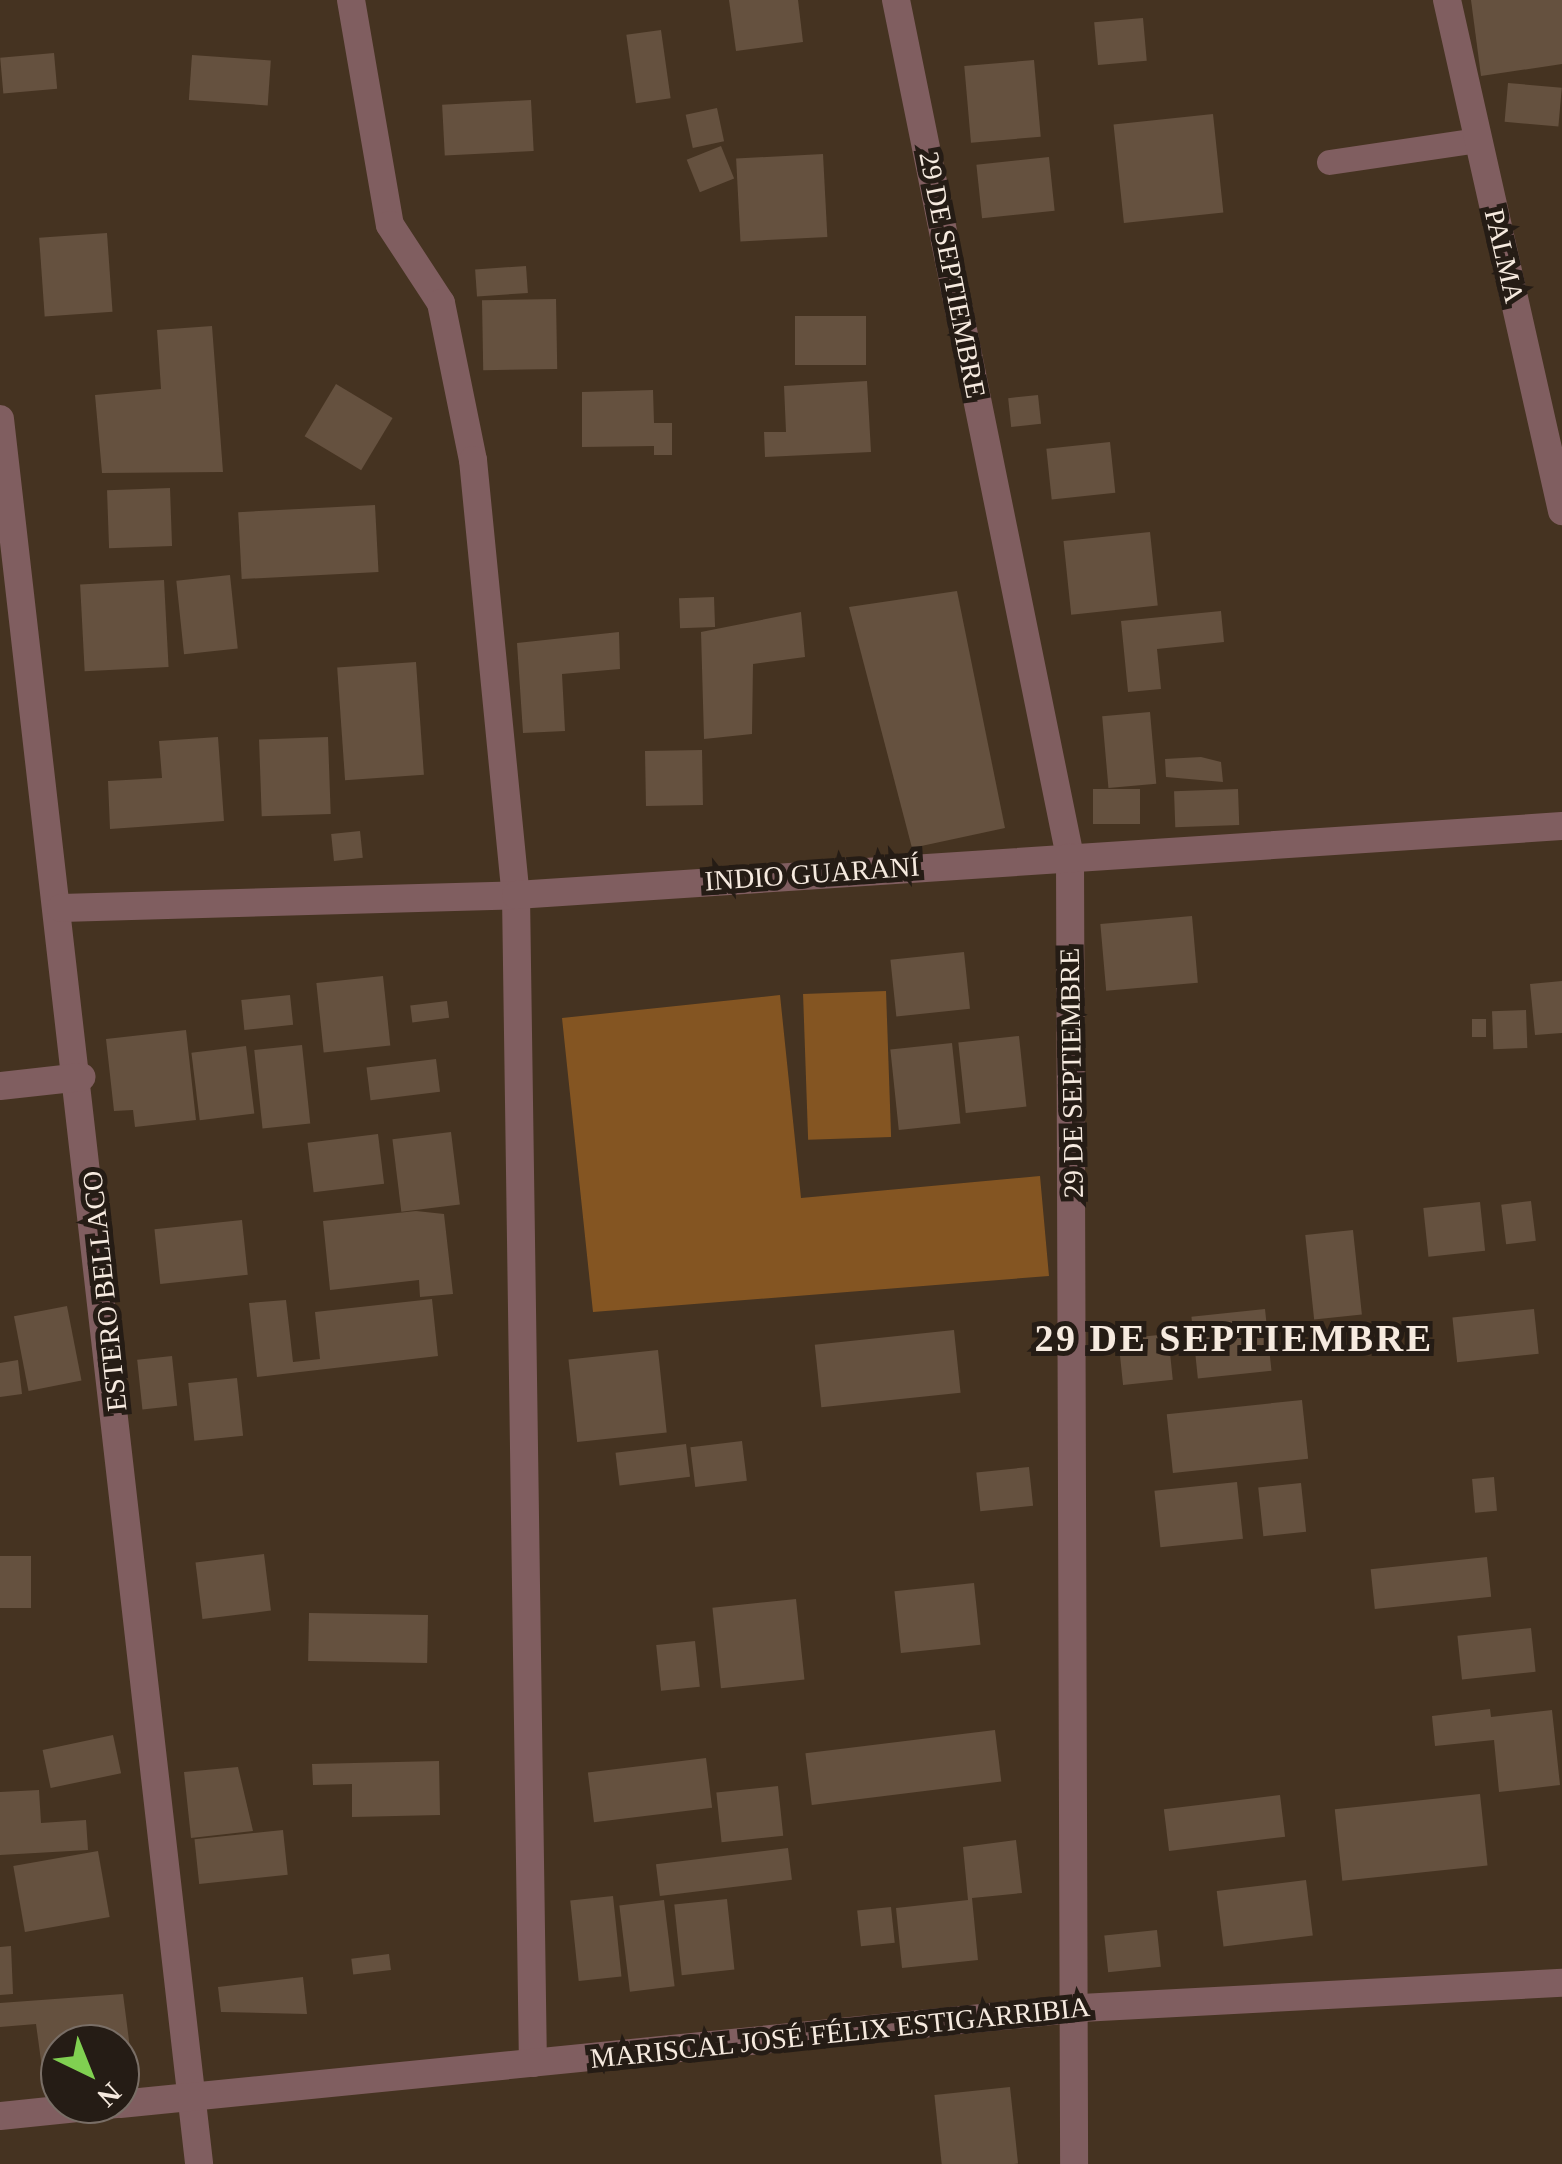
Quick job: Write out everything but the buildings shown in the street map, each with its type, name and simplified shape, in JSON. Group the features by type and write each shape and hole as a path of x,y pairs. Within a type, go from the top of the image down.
{"street":[{"path":"351,0 390,224 441,303 474,460 516,894 532,2063"},
{"name":"29 DE SEPTIEMBRE","path":"896,0 1070,856 1081,2008 1074,2164"},
{"name":"PALMA","path":"1447,0 1562,511"},
{"name":"ESTERO BELLACO","path":"0,419 82,1076 199,2164"},
{"name":"INDIO GUARANÍ","path":"62,908 516,894 1562,826"},
{"path":"0,1086 82,1076"},
{"name":"MARISCAL JOSÉ FÉLIX ESTIGARRIBIA","path":"140,2102 1081,2008 1562,1983"},
{"name":"MARISCAL JOSÉ FÉLIX ESTIGARRIBIA","path":"0,2116 40,2112"}],"lane":[{"path":"1329,162 1478,140"}],"shaded area":[{"path":"886,991 891,1137 808,1140 803,994"},
{"path":"780,995 801,1198 1040,1176 1049,1276 593,1312 562,1018"}],"district":[{"name":"29 DE SEPTIEMBRE","path":"1234,1339"}]}
